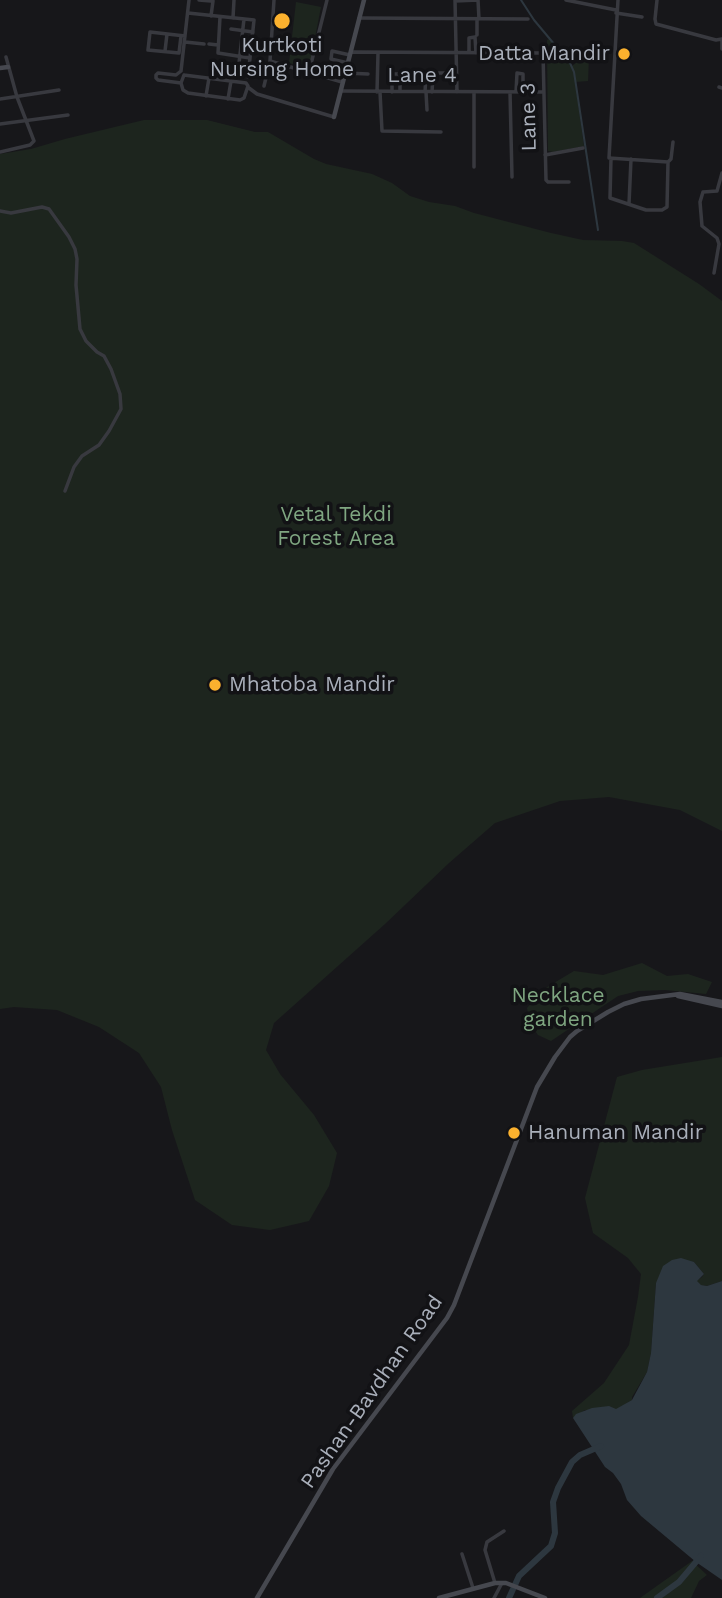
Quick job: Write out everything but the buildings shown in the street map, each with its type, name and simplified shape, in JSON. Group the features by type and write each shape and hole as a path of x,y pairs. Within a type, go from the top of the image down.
{"main road":[{"path":"334,117 363,0"},
{"path":"0,68 8,67"},
{"name":"Pashan-Bavdhan Road","path":"257,1598 333,1469 447,1318 537,1087 570,1037 608,1012 641,999 677,996 722,1004"},
{"path":"439,1598 495,1583 504,1583 543,1598"}],"street":[{"path":"183,36 150,32 149,50 179,53 183,36 188,13 189,0"},
{"path":"200,0 213,0 211,16"},
{"path":"233,18 234,0"},
{"path":"264,86 270,61 274,0"},
{"path":"309,72 327,0"},
{"path":"457,92 455,0 478,0 477,35"},
{"path":"566,0 642,17"},
{"path":"597,7 598,0"},
{"path":"618,0 610,198 653,211 667,207 668,162 671,159 673,142"},
{"path":"657,0 654,19 658,25 716,40 722,39 722,49"},
{"path":"188,13 254,20 248,76"},
{"path":"220,17 218,53 250,58"},
{"path":"359,18 528,19"},
{"path":"238,72 244,19"},
{"path":"231,29 253,32"},
{"path":"165,51 167,34"},
{"path":"181,82 156,78 158,73 180,73 184,55 183,36"},
{"path":"469,52 469,38 475,37 476,52"},
{"path":"185,42 218,45"},
{"path":"348,62 331,59 332,51 350,54"},
{"path":"378,53 382,131 441,132"},
{"name":"Lane 3","path":"350,54 543,53 546,181 569,182"},
{"path":"0,152 33,144 34,141 17,97 6,57"},
{"path":"270,61 343,83"},
{"path":"346,73 368,74"},
{"path":"436,73 456,73"},
{"path":"516,90 516,74 523,73 523,90"},
{"path":"392,92 392,74 400,74 400,92"},
{"path":"427,110 426,74 433,74 432,92"},
{"path":"184,75 246,83 248,86 242,100 184,92 181,82 184,75"},
{"path":"206,96 209,78"},
{"path":"228,99 231,81"},
{"path":"249,88 257,94 334,117"},
{"path":"0,99 59,90"},
{"name":"Lane 4","path":"341,91 544,92"},
{"path":"474,92 474,167"},
{"path":"510,92 512,177"},
{"path":"0,124 68,115"},
{"path":"545,155 583,148"},
{"path":"610,158 668,162"},
{"path":"629,204 631,159"},
{"path":"714,273 719,244 717,238 702,226 700,202 703,192 717,191 722,173"},
{"path":"0,211 11,213 41,207 49,209 69,237 77,259 76,285 80,329 86,341 104,356 120,394 121,409 109,431 99,445 82,456 74,467 65,491"},
{"path":"495,1583 485,1550 486,1542 503,1531"},
{"path":"463,1555 473,1588"},
{"path":"494,1598 504,1583"}],"green space":[{"path":"296,2 321,7 309,68 289,63"},
{"path":"549,39 572,66 586,55 589,57 588,81 575,82 584,146 553,152 548,151"},
{"name":"Vetal Tekdi Forest Area","path":"144,120 207,120 255,132 268,132 314,159 372,174 392,183 410,196 429,202 455,206 583,240 634,243 722,301 722,831 680,810 609,797 560,801 495,823 449,863 274,1023 266,1050 280,1074 314,1115 337,1153 329,1186 309,1221 270,1230 232,1225 195,1200 161,1087 139,1053 99,1027 57,1010 14,1007 0,1009 0,154 31,149"},
{"name":"Necklace garden","path":"642,963 667,976 688,974 712,982 706,994 665,990 638,991 618,996 551,1041 538,1035 530,1024 527,1008 544,989 574,971 603,975"},
{"path":"722,1057 722,1281 707,1286 701,1285 696,1281 704,1274 694,1262 656,1283 651,1353 647,1372 632,1400 616,1410 585,1410 573,1418 572,1411 604,1383 629,1345 641,1274 628,1258 593,1233 585,1198 617,1077 642,1070"},
{"path":"692,1561 707,1575 699,1581 691,1598 640,1598"}],"shaded area":[{"path":"681,1258 694,1262 704,1274 697,1281 701,1285 707,1286 722,1281 722,1580 641,1516 627,1500 621,1484 605,1467 573,1418 576,1414 592,1408 609,1406 616,1409 632,1400 647,1372 651,1353 656,1283 663,1266"}],"waterway":[{"path":"521,0 570,63 574,72 598,230"},
{"path":"509,1598 519,1576 551,1546 555,1533 553,1502 572,1462 580,1455 601,1446"},
{"path":"657,1598 679,1582 701,1556"}],"place":[{"name":"Kurtkoti Nursing Home","path":"282,21"},
{"name":"Datta Mandir","path":"624,54"},
{"name":"Mhatoba Mandir","path":"215,685"},
{"name":"Hanuman Mandir","path":"514,1133"}]}
